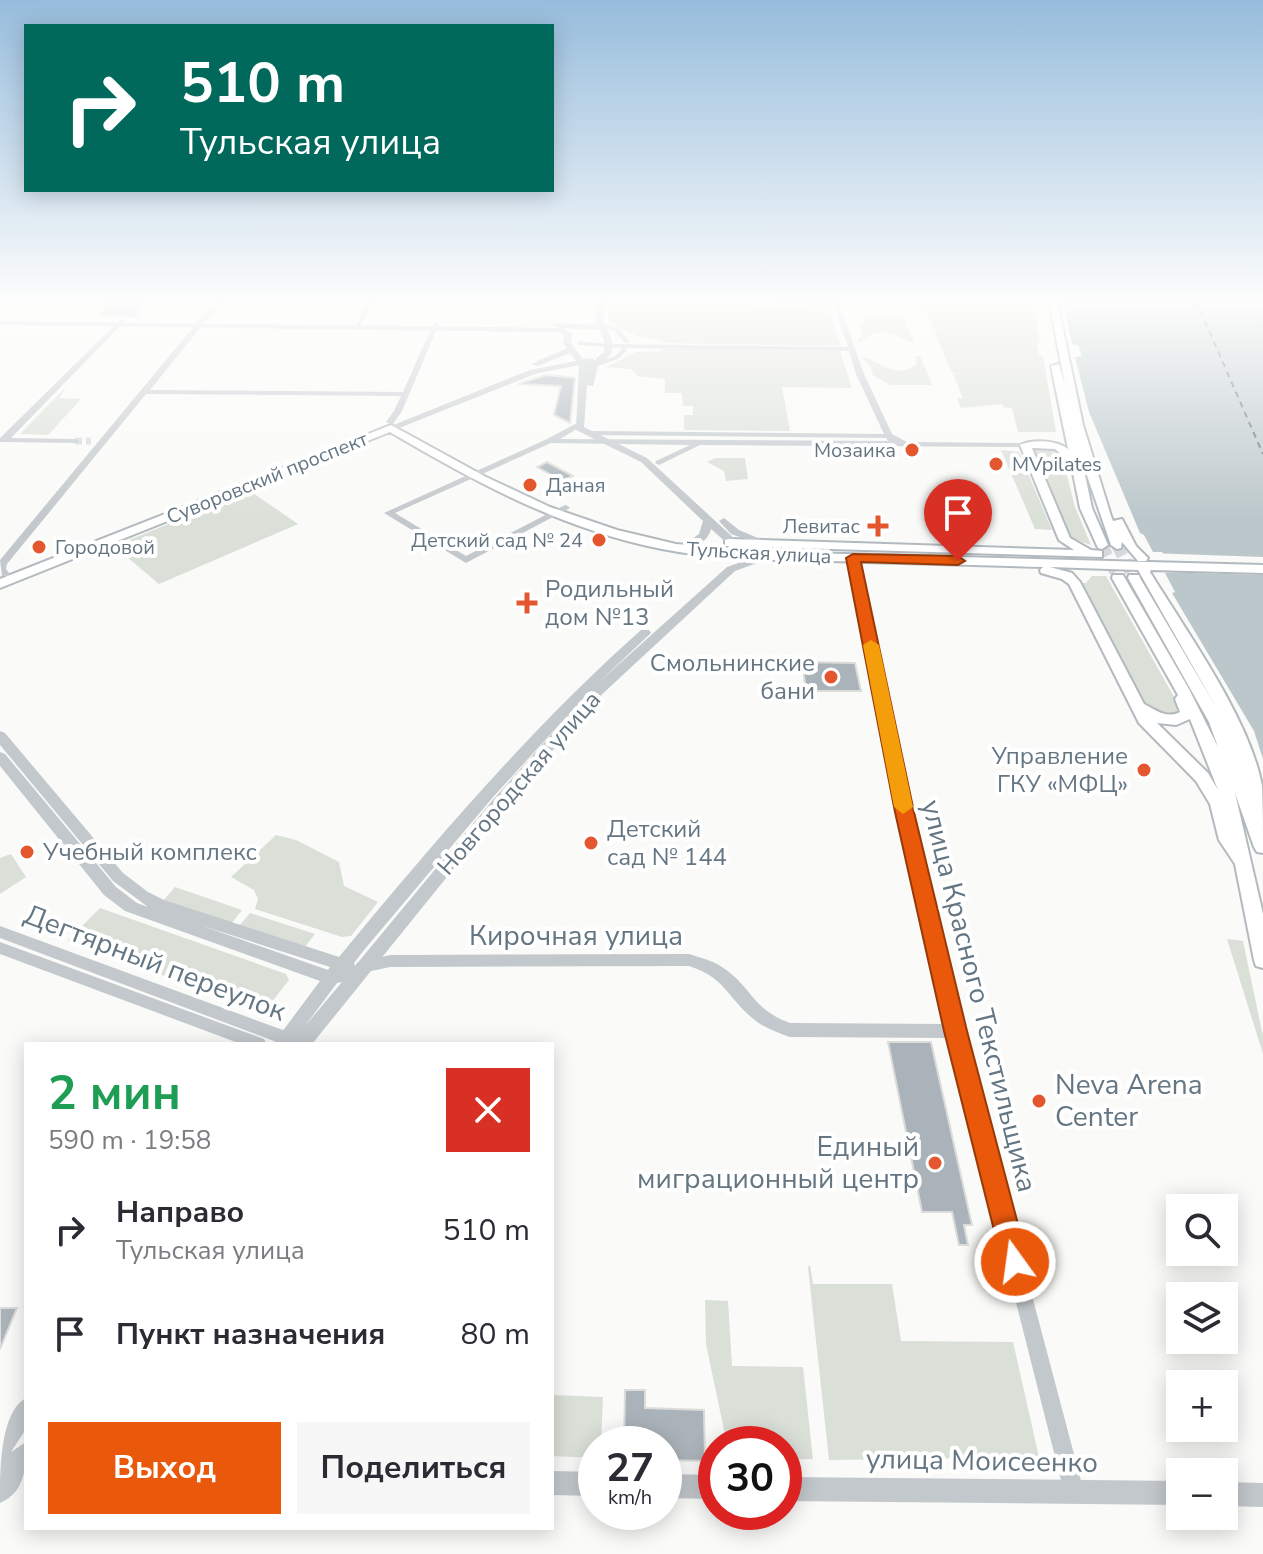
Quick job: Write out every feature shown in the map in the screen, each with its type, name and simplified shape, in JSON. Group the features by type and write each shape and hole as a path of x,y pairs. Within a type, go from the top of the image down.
{"main road":[{"path":"1057,374 1067,423 1117,545"},
{"path":"1069,374 1081,428 1093,446 1118,522 1140,568 1177,683 1200,722 1229,801 1263,960"},
{"path":"1051,445 1064,439 1063,426 1067,423"},
{"name":"Тульская улица","path":"393,425 478,473 562,510 649,543 686,550 734,548"},
{"name":"Суворовский проспект","path":"2,578 393,425"},
{"path":"1081,428 1076,462 1097,555"},
{"path":"1076,462 1063,449 1051,445 1025,445 1065,540 1097,555"},
{"name":"Тульская улица","path":"562,510 639,534 734,548 963,557 1041,550 1097,555 1140,568"},
{"path":"1041,550 1065,540"},
{"name":"Тульская улица","path":"766,550 853,558 1097,555"},
{"path":"1074,582 1077,571 1097,555"},
{"path":"963,557 974,567 1047,570 1067,576 1074,582 1150,727 1202,777 1218,804 1227,840 1241,859"},
{"path":"1140,568 1263,562"},
{"path":"1140,568 1263,569"},
{"path":"1140,568 1234,723 1258,795 1261,816 1257,829 1263,847"},
{"path":"1138,707 1156,718 1176,721 1183,718 1188,714 1187,708 1177,692 1177,683"}],"street":[{"path":"2,440 69,374"},
{"path":"2,578 2,564 159,374"},
{"path":"393,425 414,374"},
{"name":"Суворовский проспект","path":"393,425 520,374"},
{"path":"586,430 587,374"},
{"path":"586,430 587,374"},
{"path":"860,374 892,440"},
{"path":"144,392 405,394"},
{"path":"586,430 644,460 709,519 734,548"},
{"path":"586,430 625,443 659,463 735,532 766,550"},
{"path":"562,510 466,560 388,513 550,441 586,430 892,440 907,444 1025,445"},
{"path":"2,440 75,441"},
{"path":"550,441 699,443 892,440"},
{"path":"91,441 104,441"},
{"path":"659,463 699,443"},
{"path":"693,543 704,536 709,519"},
{"name":"Новгородская улица","path":"290,1042 337,972 543,729 579,691 734,548"},
{"name":"Новгородская улица","path":"290,1042 362,967 593,695 731,569 766,550"},
{"name":"улица Красного Текстильщика","path":"853,558 904,812 955,1031 1074,1492"},
{"path":"0,736 118,877 142,896 337,972"},
{"path":"0,757 110,891 131,907 337,972"},
{"name":"Дегтярный переулок","path":"0,932 290,1042"},
{"name":"Дегтярный переулок","path":"0,948 254,1042"},
{"name":"Кирочная улица","path":"337,972 390,961 689,960 703,963 728,977 750,1010 774,1026 790,1030 955,1031"},
{"path":"0,1448 24,1412"},
{"path":"0,1491 14,1465"},
{"path":"554,1483 578,1484"},
{"name":"улица Моисеенко","path":"802,1489 1166,1493"},
{"path":"1238,1494 1263,1495"}],"shaded area":[{"path":"636,374 847,374 852,388 782,387 790,431 684,430 684,415 693,415 693,406 683,406 682,393 665,393 665,379"},
{"path":"927,374 932,385 890,385 873,375"},
{"path":"953,374 963,374 958,374 1046,374 1056,432 1018,432 1012,408 1002,404 961,408 957,398 963,398"},
{"path":"1079,374 1263,374 1263,759 1254,731 1172,593 1175,592 1165,573 1174,572 1162,552 1153,552 1140,533 1089,412"},
{"path":"67,386 59,398 81,399 48,435 20,434"},
{"path":"1037,448 1055,450 1062,456 1075,507 1091,545 1070,538 1033,453"},
{"path":"1001,450 1019,452 1052,530 1035,529"},
{"path":"715,458 745,458 748,479 726,481 724,471 707,462"},
{"path":"250,491 298,524 159,584 114,546"},
{"path":"1092,576 1106,576 1178,704 1176,714 1164,715 1145,707 1080,583 1086,583"},
{"path":"276,835 296,840 339,862 344,886 378,902 351,936 342,937 255,909 258,899 254,890 231,877"},
{"path":"11,854 26,877 0,894 0,858"},
{"path":"175,887 242,910 231,924 163,901"},
{"path":"100,908 286,974 289,980 271,1003 255,1008 67,941"},
{"path":"250,913 315,934 304,948 239,926"},
{"path":"1227,939 1243,941 1263,1036 1263,1054"},
{"path":"810,1265 813,1284 892,1284 901,1341 1013,1342 1039,1457 829,1460"},
{"path":"705,1300 728,1301 732,1366 803,1367 813,1459 802,1459 802,1426 723,1426 706,1344"},
{"path":"554,1395 603,1397 602,1426 578,1426 578,1457 554,1456"}],"pier":[{"path":"1149,553 1263,557 1263,575 1161,572 1167,569 1160,556"}],"building":[{"path":"546,375 575,378 570,423 554,415 561,386 518,384"},
{"path":"547,462 573,476 562,481 537,467"},
{"name":"Смольнинские бани","path":"802,662 855,663 861,691 806,691"},
{"name":"Единый миграционный центр","path":"888,1042 931,1042 972,1225 964,1225 968,1245 959,1245 952,1212 922,1212"},
{"path":"0,1308 17,1308 0,1349"},
{"path":"625,1390 645,1390 645,1408 704,1410 704,1426 698,1426 698,1461 682,1460 682,1426 624,1426"}],"ferry route":[{"path":"1228,374 1263,454"}],"tunnel":[{"path":"75,441 91,441"},
{"path":"1102,545 1118,578"},
{"path":"1117,545 1134,578"}],"slow traffic":[{"path":"871,645 903,807"}],"place":[{"name":"Мозаика","path":"912,450"},
{"name":"MVpilates","path":"996,464"},
{"name":"Даная","path":"530,485"},
{"name":"Левитас","path":"878,526"},
{"name":"Детский сад № 24","path":"599,540"},
{"name":"Городовой","path":"39,547"},
{"name":"Родильный дом №13","path":"527,603"},
{"name":"Смольнинские бани","path":"831,677"},
{"name":"Управление ГКУ «МФЦ»","path":"1144,770"},
{"name":"Детский сад № 144","path":"591,843"},
{"name":"Учебный комплекс","path":"27,852"},
{"name":"Neva Arena Center","path":"1039,1101"},
{"name":"Единый миграционный центр","path":"935,1163"}],"route":[{"path":"958,561 853,558 904,812 955,1031 1015,1262"}]}
